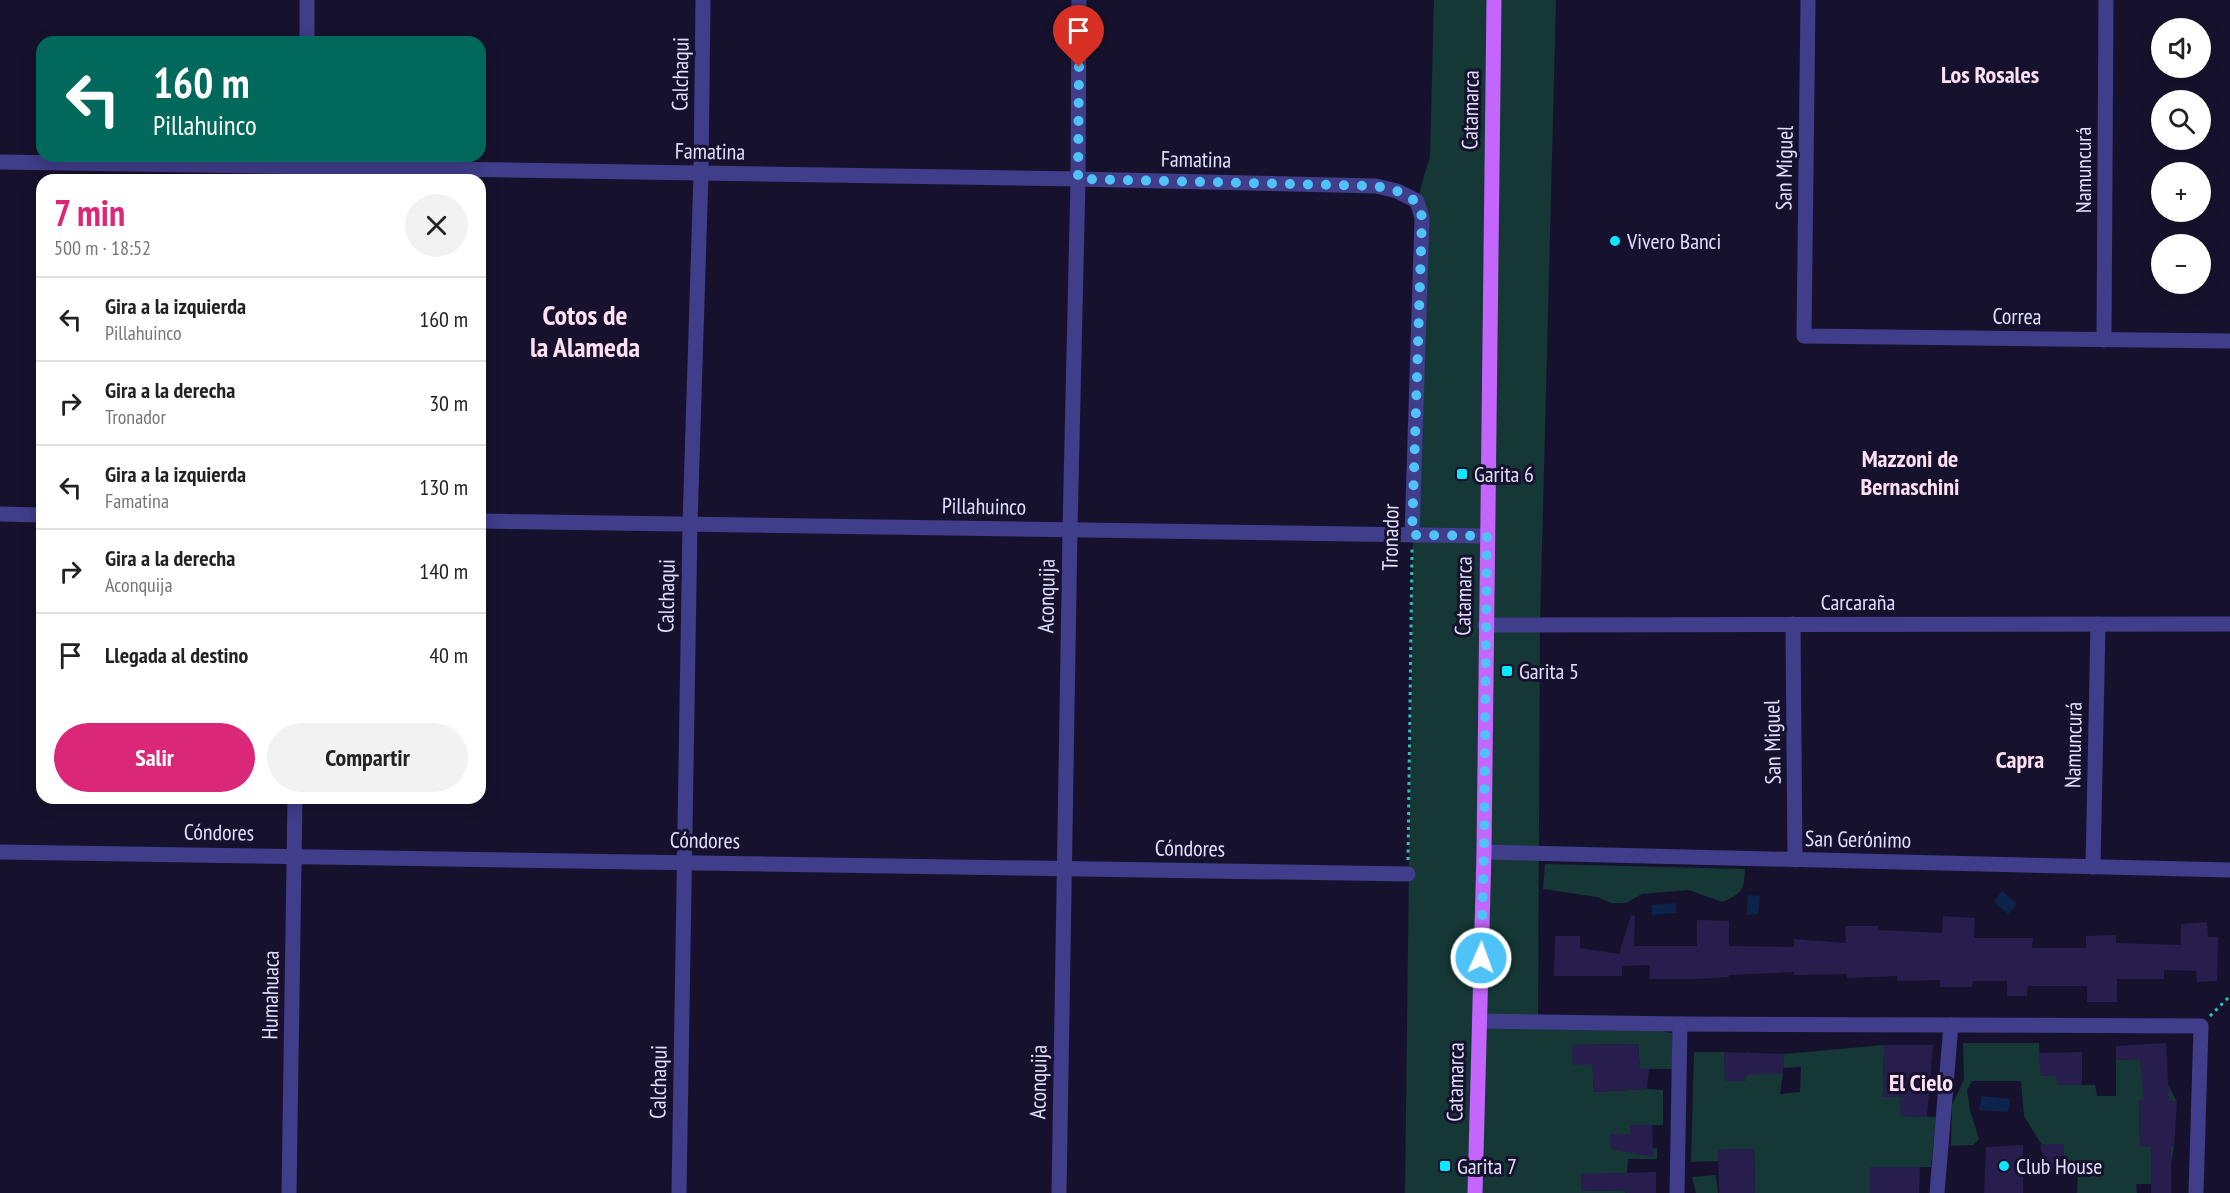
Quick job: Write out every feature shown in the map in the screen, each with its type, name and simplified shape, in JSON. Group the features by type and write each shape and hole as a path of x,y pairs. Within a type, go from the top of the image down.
{"main road":[{"name":"Catamarca","path":"1475,1193 1484,852 1494,0"}],"street":[{"path":"307,0 307,36"},
{"name":"Calchaqui","path":"679,1193 690,524 704,0"},
{"name":"Aconquija","path":"1059,1193 1078,179 1079,0"},
{"name":"San Miguel","path":"1804,336 1808,0"},
{"name":"Namuncurá","path":"2104,340 2106,0"},
{"name":"Famatina","path":"0,162 1078,179 1376,186 1398,191 1417,201"},
{"name":"Tronador","path":"1412,535 1422,218 1417,201"},
{"name":"Correa","path":"1804,336 2230,341"},
{"path":"0,514 36,514"},
{"name":"Pillahuinco","path":"486,521 1487,536"},
{"name":"San Miguel","path":"1793,624 1796,860"},
{"name":"Namuncurá","path":"2093,867 2098,624"},
{"name":"Carcaraña","path":"1485,625 2230,624"},
{"name":"Humahuaca","path":"289,1193 295,804"},
{"name":"Cóndores","path":"0,852 1408,874"},
{"name":"San Gerónimo","path":"1484,852 2230,870"},
{"path":"1479,1021 2201,1026 2196,1193"},
{"path":"1677,1193 1680,1024"},
{"path":"1937,1193 1951,1025"}],"path":[{"name":"Tronador","path":"1408,874 1412,535"},
{"path":"2201,1026 2230,996"}],"green space":[{"path":"1434,0 1556,0 1540,625 1538,1029 1657,1030 1672,1033 1672,1069 1640,1069 1638,1044 1573,1045 1617,1063 1593,1077 1594,1092 1663,1090 1663,1125 1630,1125 1631,1134 1621,1151 1657,1148 1657,1159 1628,1159 1627,1173 1581,1175 1581,1191 1625,1190 1625,1193 1405,1193 1417,201 1430,156"},
{"path":"1545,864 1745,869 1741,890 1722,902 1689,890 1642,894 1626,903 1611,903 1597,897 1543,889"},
{"path":"1963,1043 2039,1043 2041,1076 2056,1075 2058,1085 2095,1085 2097,1096 2116,1096 2116,1060 2140,1059 2143,1084 2168,1085 2177,1102 2139,1100 2140,1147 2174,1146 2171,1164 2151,1165 2151,1184 2136,1184 2137,1193 2077,1193 2078,1172 2064,1170 2063,1144 2042,1145 2024,1116 2021,1081 1972,1081 1967,1090 1970,1110 1979,1139 1973,1145 1951,1146 1952,1105 1964,1080"},
{"path":"1884,1045 1883,1097 1900,1097 1901,1116 1936,1117 1931,1167 1870,1167 1870,1193 1755,1193 1754,1149 1719,1150 1719,1161 1691,1162 1694,1052 1724,1052 1725,1081 1746,1081 1747,1052 1754,1054 1756,1074 1783,1073 1780,1094 1800,1092 1801,1067 1783,1068 1784,1054"},
{"path":"1716,1175 1718,1193 1696,1193 1692,1177"}],"water":[{"path":"2002,891 2017,904 2008,914 1994,902"},
{"path":"1748,895 1760,896 1758,914 1747,915"},
{"path":"1676,903 1676,913 1652,915 1652,905"},
{"path":"1982,1096 2010,1099 2008,1112 1979,1110"}],"building":[{"path":"1631,915 1635,916 1634,946 1697,946 1697,920 1729,921 1729,946 1794,947 1794,939 1846,943 1845,926 1878,926 1878,930 1942,933 1943,916 1975,918 1974,938 2033,938 2032,948 2086,948 2086,936 2116,935 2116,943 2181,945 2181,924 2207,922 2208,937 2218,937 2217,981 2197,982 2196,971 2164,970 2164,979 2117,979 2117,1002 2087,1002 2087,986 2028,986 2027,996 2007,996 2007,981 1973,981 1972,987 1940,987 1940,980 1897,981 1897,976 1847,978 1847,974 1794,975 1794,972 1697,979 1649,979 1650,965 1622,966 1622,976 1554,976 1555,936 1580,936 1580,948 1619,954"},
{"path":"2166,1043 2169,1101 2177,1102 2174,1146 2171,1146 2171,1193 2151,1193 2151,1147 2140,1147 2139,1100 2144,1100 2140,1059 2116,1060 2116,1046"},
{"path":"1638,1044 1640,1069 1649,1068 1647,1089 1594,1092 1592,1064 1573,1065 1572,1045"},
{"path":"1884,1045 1933,1045 1927,1117 1901,1116 1900,1097 1883,1097"},
{"path":"1724,1052 1784,1054 1783,1073 1746,1075 1746,1081 1725,1081"},
{"path":"2082,1052 2082,1085 2057,1085 2056,1075 2041,1076 2039,1053"},
{"path":"1629,1125 1652,1125 1653,1157 1611,1149 1610,1134 1631,1134"},
{"path":"2063,1144 2064,1170 2047,1169 2040,1145"},
{"name":"Club House","path":"2023,1145 2023,1193 1984,1193 1986,1147"},
{"path":"1754,1149 1755,1193 1719,1193 1718,1150"},
{"path":"1870,1167 1920,1167 1919,1193 1870,1193"},
{"path":"1656,1172 1656,1193 1625,1193 1625,1190 1581,1191 1581,1174"}],"place":[{"name":"Vivero Banci","path":"1615,241"},
{"name":"Garita 6","path":"1462,474"},
{"name":"Garita 5","path":"1507,671"},
{"name":"Garita 7","path":"1445,1166"},
{"name":"Club House","path":"2004,1166"}],"district":[{"name":"Los Rosales","path":"1990,74"},
{"name":"Cotos de la Alameda","path":"585,330"},
{"name":"Mazzoni de Bernaschini","path":"1910,472"},
{"name":"Capra","path":"2020,759"},
{"name":"El Cielo","path":"1921,1082"}],"route":[{"path":"1079,67 1078,179 1376,186 1398,191 1417,201 1422,218 1412,535 1487,536 1481,958"}]}
